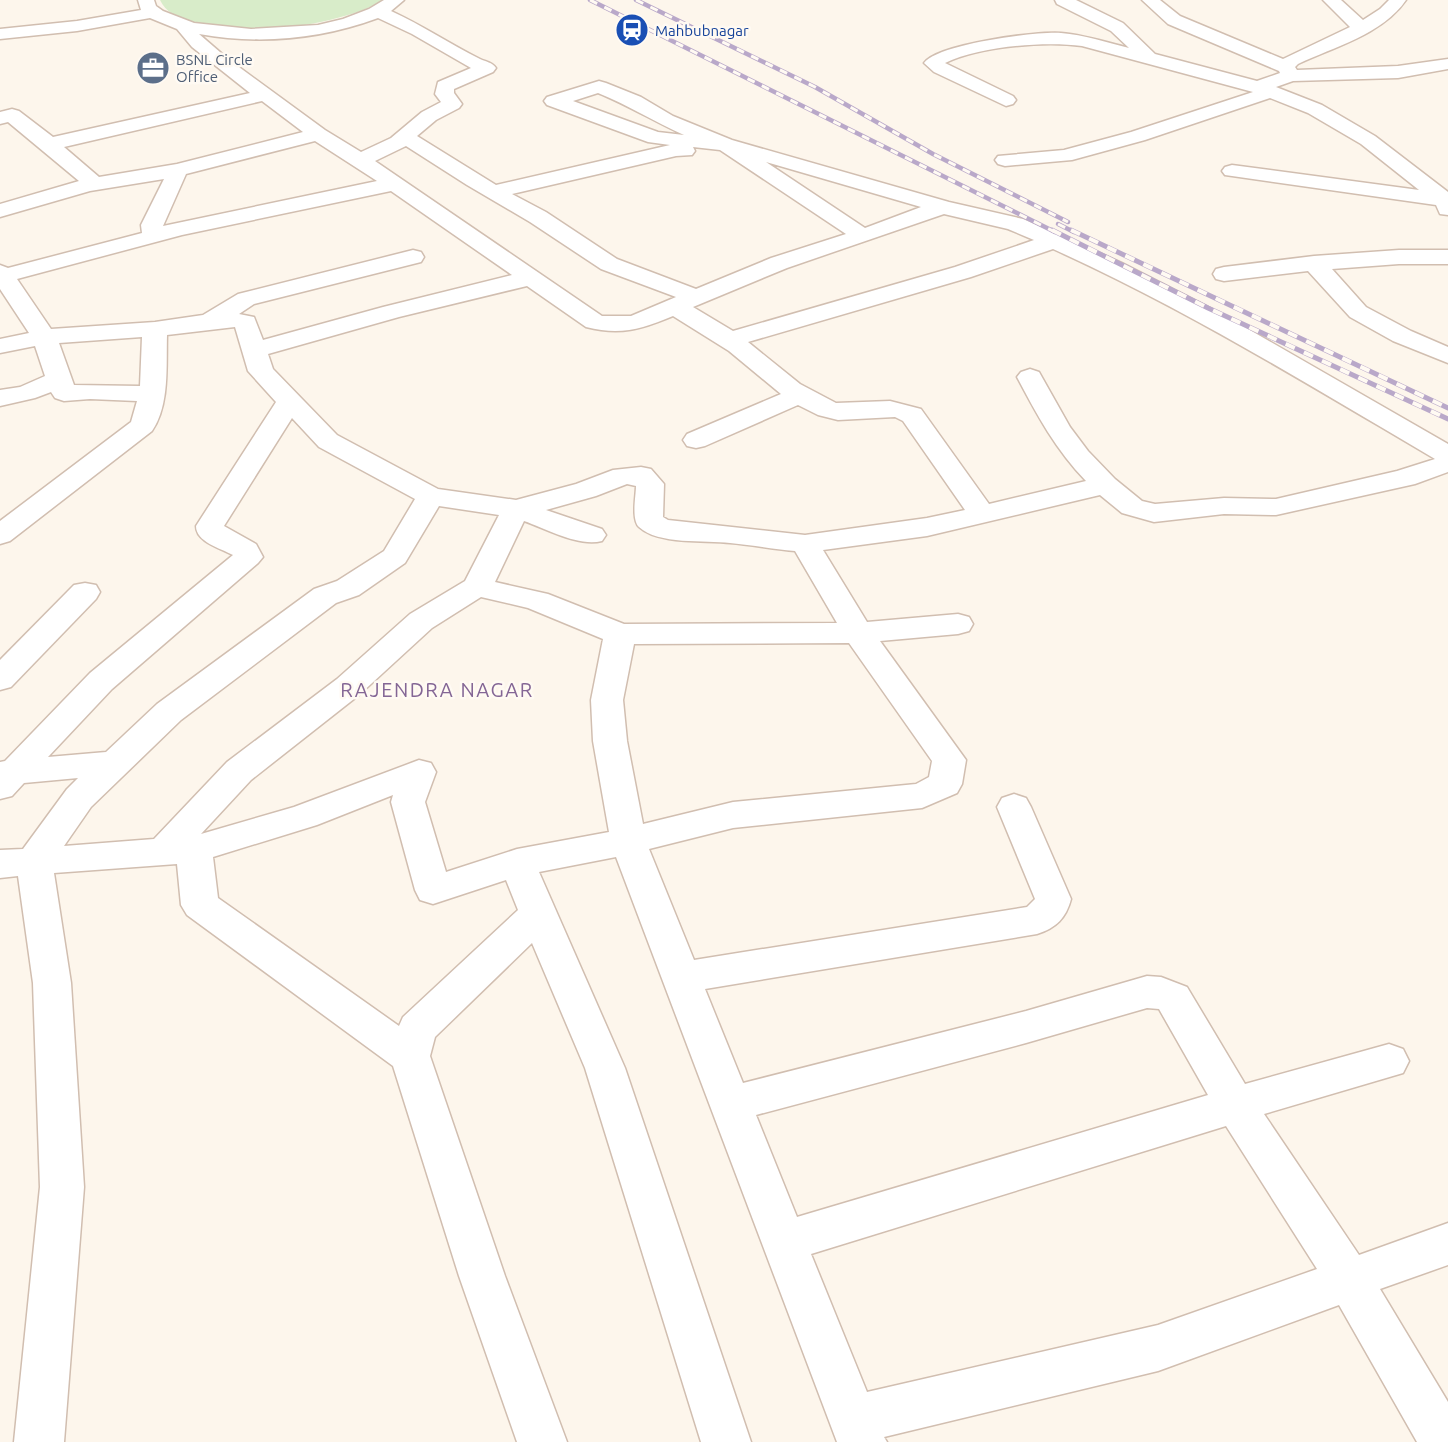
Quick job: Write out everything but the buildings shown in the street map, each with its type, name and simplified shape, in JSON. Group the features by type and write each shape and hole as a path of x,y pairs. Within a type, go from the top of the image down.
{"street":[{"path":"0,34 77,26 116,18 149,7 186,28 232,34 306,31 346,22 378,11 396,0"},
{"path":"1063,0 1117,27 1150,58"},
{"path":"1150,0 1174,20 1288,72 1398,72 1448,64"},
{"path":"1331,0 1362,28"},
{"path":"1005,160 1065,156 1138,136 1265,90 1288,72 1292,60 1362,28 1386,13 1398,0"},
{"path":"87,5 116,18"},
{"path":"378,11 418,30 474,63 507,77"},
{"path":"186,28 200,44 318,134 396,184 595,322 611,325 635,323 778,263 943,207"},
{"path":"1006,100 933,63 942,58 999,44 1059,38 1083,41 1150,58 1265,90 1316,109 1368,140 1446,205"},
{"path":"360,160 398,142 429,116 452,104 444,94 445,86 488,68"},
{"path":"863,236 733,149 666,120 634,101 599,87 554,101 655,138 733,149 943,207 1015,224 1114,268 1214,319 1446,463"},
{"path":"50,144 265,94"},
{"path":"0,118 12,115 50,144 95,184"},
{"path":"0,210 95,184 178,170 318,134"},
{"path":"404,136 493,192 538,217 609,264 699,298"},
{"path":"493,192 676,150 733,149"},
{"path":"153,237 152,225 178,170"},
{"path":"1232,171 1446,205"},
{"path":"152,394 90,391 64,393 44,337 1,274 153,237 177,229 396,184"},
{"path":"729,340 963,272 1054,241"},
{"path":"254,350 413,257"},
{"path":"1224,274 1314,263 1399,257 1448,257"},
{"path":"1314,263 1358,312 1402,336 1448,356"},
{"path":"211,321 246,299 335,302 530,278"},
{"path":"675,308 729,340 798,396 829,410 847,413 885,407 900,408 912,415 983,515"},
{"path":"0,346 44,337 155,329 231,318 245,321 261,371 328,441 431,496 516,509 592,535"},
{"path":"0,535 143,425 152,394 155,329"},
{"path":"1030,377 1057,428 1078,457 1104,485 1132,507 1154,513 1224,506 1276,507 1405,478 1446,463"},
{"path":"0,398 26,393 59,380"},
{"path":"696,440 798,396"},
{"path":"5,777 101,681 248,557 246,550 210,532 210,526 290,401"},
{"path":"179,850 239,771 348,687 421,621 477,587 516,509 586,490 623,476 641,475 650,484 649,521 668,531 729,534 805,544 927,527 1104,485"},
{"path":"17,862 79,798 169,712 325,596 348,588 395,557 431,496"},
{"path":"17,862 179,850 305,816 419,772 408,802 433,890 517,863 628,841 733,815 922,796 945,784 950,760 858,633 805,544"},
{"path":"477,587 537,601 620,634 858,633 958,624"},
{"path":"0,679 85,592"},
{"path":"620,634 607,700 610,741 628,841 858,1431 1158,1348 1448,1244"},
{"path":"5,777 116,763"},
{"path":"681,978 1037,920 1050,909 1053,900 1014,807"},
{"path":"179,850 200,905 410,1056"},
{"path":"17,862 52,983 62,1187 39,1442"},
{"path":"517,863 605,1068 726,1442"},
{"path":"538,914 417,1029 410,1056 482,1276 542,1442"},
{"path":"730,1104 1026,1027 1147,992 1161,993 1173,998 1235,1105 1349,1279 1444,1442"},
{"path":"783,1242 1235,1105 1389,1061"}],"green space":[{"path":"160,0 383,0 363,10 335,19 301,26 266,30 231,30 200,26 175,16"}],"railway":[{"path":"590,0 1055,232"},
{"path":"636,0 815,87 933,154 1068,222"},
{"path":"1058,224 1074,232"},
{"path":"1052,230 1208,308 1448,419"},
{"path":"1071,230 1448,408"}],"place":[{"name":"Mahbubnagar","path":"632,30"},
{"name":"BSNL Circle Office","path":"153,68"}],"district":[{"name":"RAJENDRA NAGAR","path":"437,689"}]}
